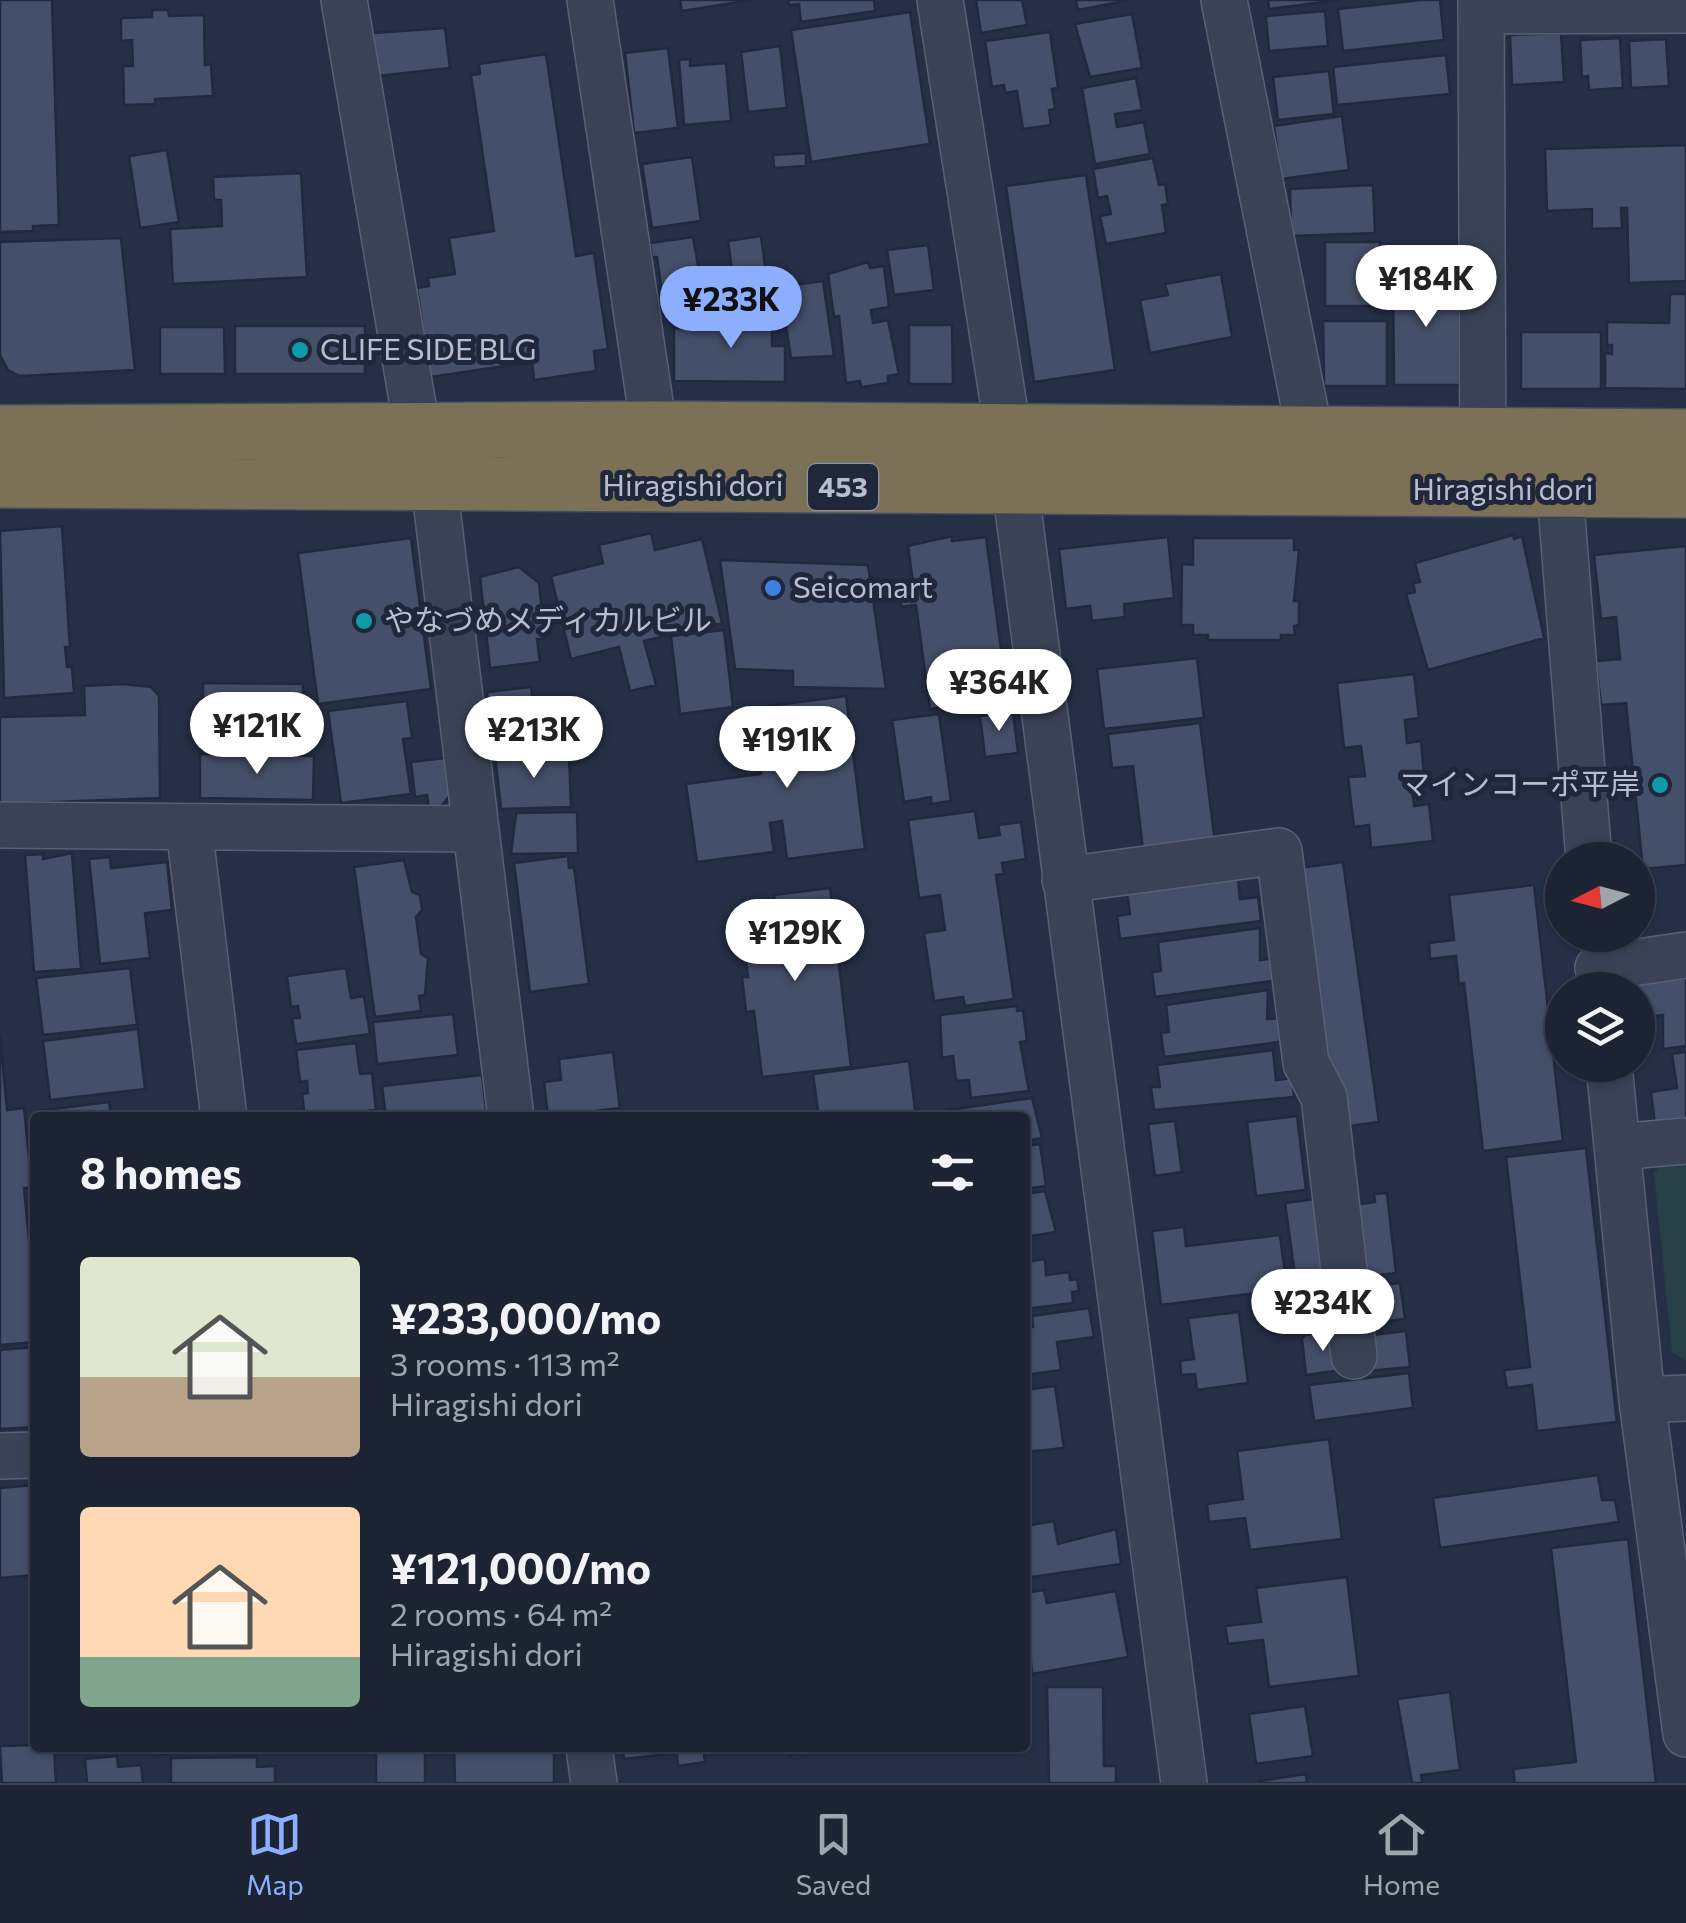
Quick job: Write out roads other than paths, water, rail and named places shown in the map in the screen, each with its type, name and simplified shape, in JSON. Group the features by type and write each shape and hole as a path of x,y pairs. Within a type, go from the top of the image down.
{"highway":[{"name":"Hiragishi dori","path":"0,433 654,429 1486,436 1557,464 1686,490"},
{"name":"Hiragishi dori","path":"0,480 1482,492 1557,464 1686,437"}],"street":[{"path":"344,0 417,429 434,484 510,1112"},
{"path":"590,0 654,429"},
{"path":"940,0 1008,432 1184,1783"},
{"path":"1224,0 1310,434"},
{"path":"1482,492 1486,436 1481,6 1686,10"},
{"path":"1557,464 1588,842"},
{"path":"0,824 476,829"},
{"path":"189,827 223,1112"},
{"path":"1065,880 1279,851 1306,1063 1324,1097 1354,1356"},
{"path":"1598,964 1686,954"},
{"path":"1610,1082 1618,1147 1664,1399 1686,1734"},
{"path":"1618,1147 1686,1142"},
{"path":"0,1456 30,1455"},
{"path":"590,1752 594,1783"}],"place":[{"name":"CLIFE SIDE BLG","path":"300,350"},
{"name":"Seicomart","path":"773,588"},
{"name":"やなづめメディカルビル","path":"364,621"},
{"name":"マインコーポ平岸","path":"1660,785"}]}
